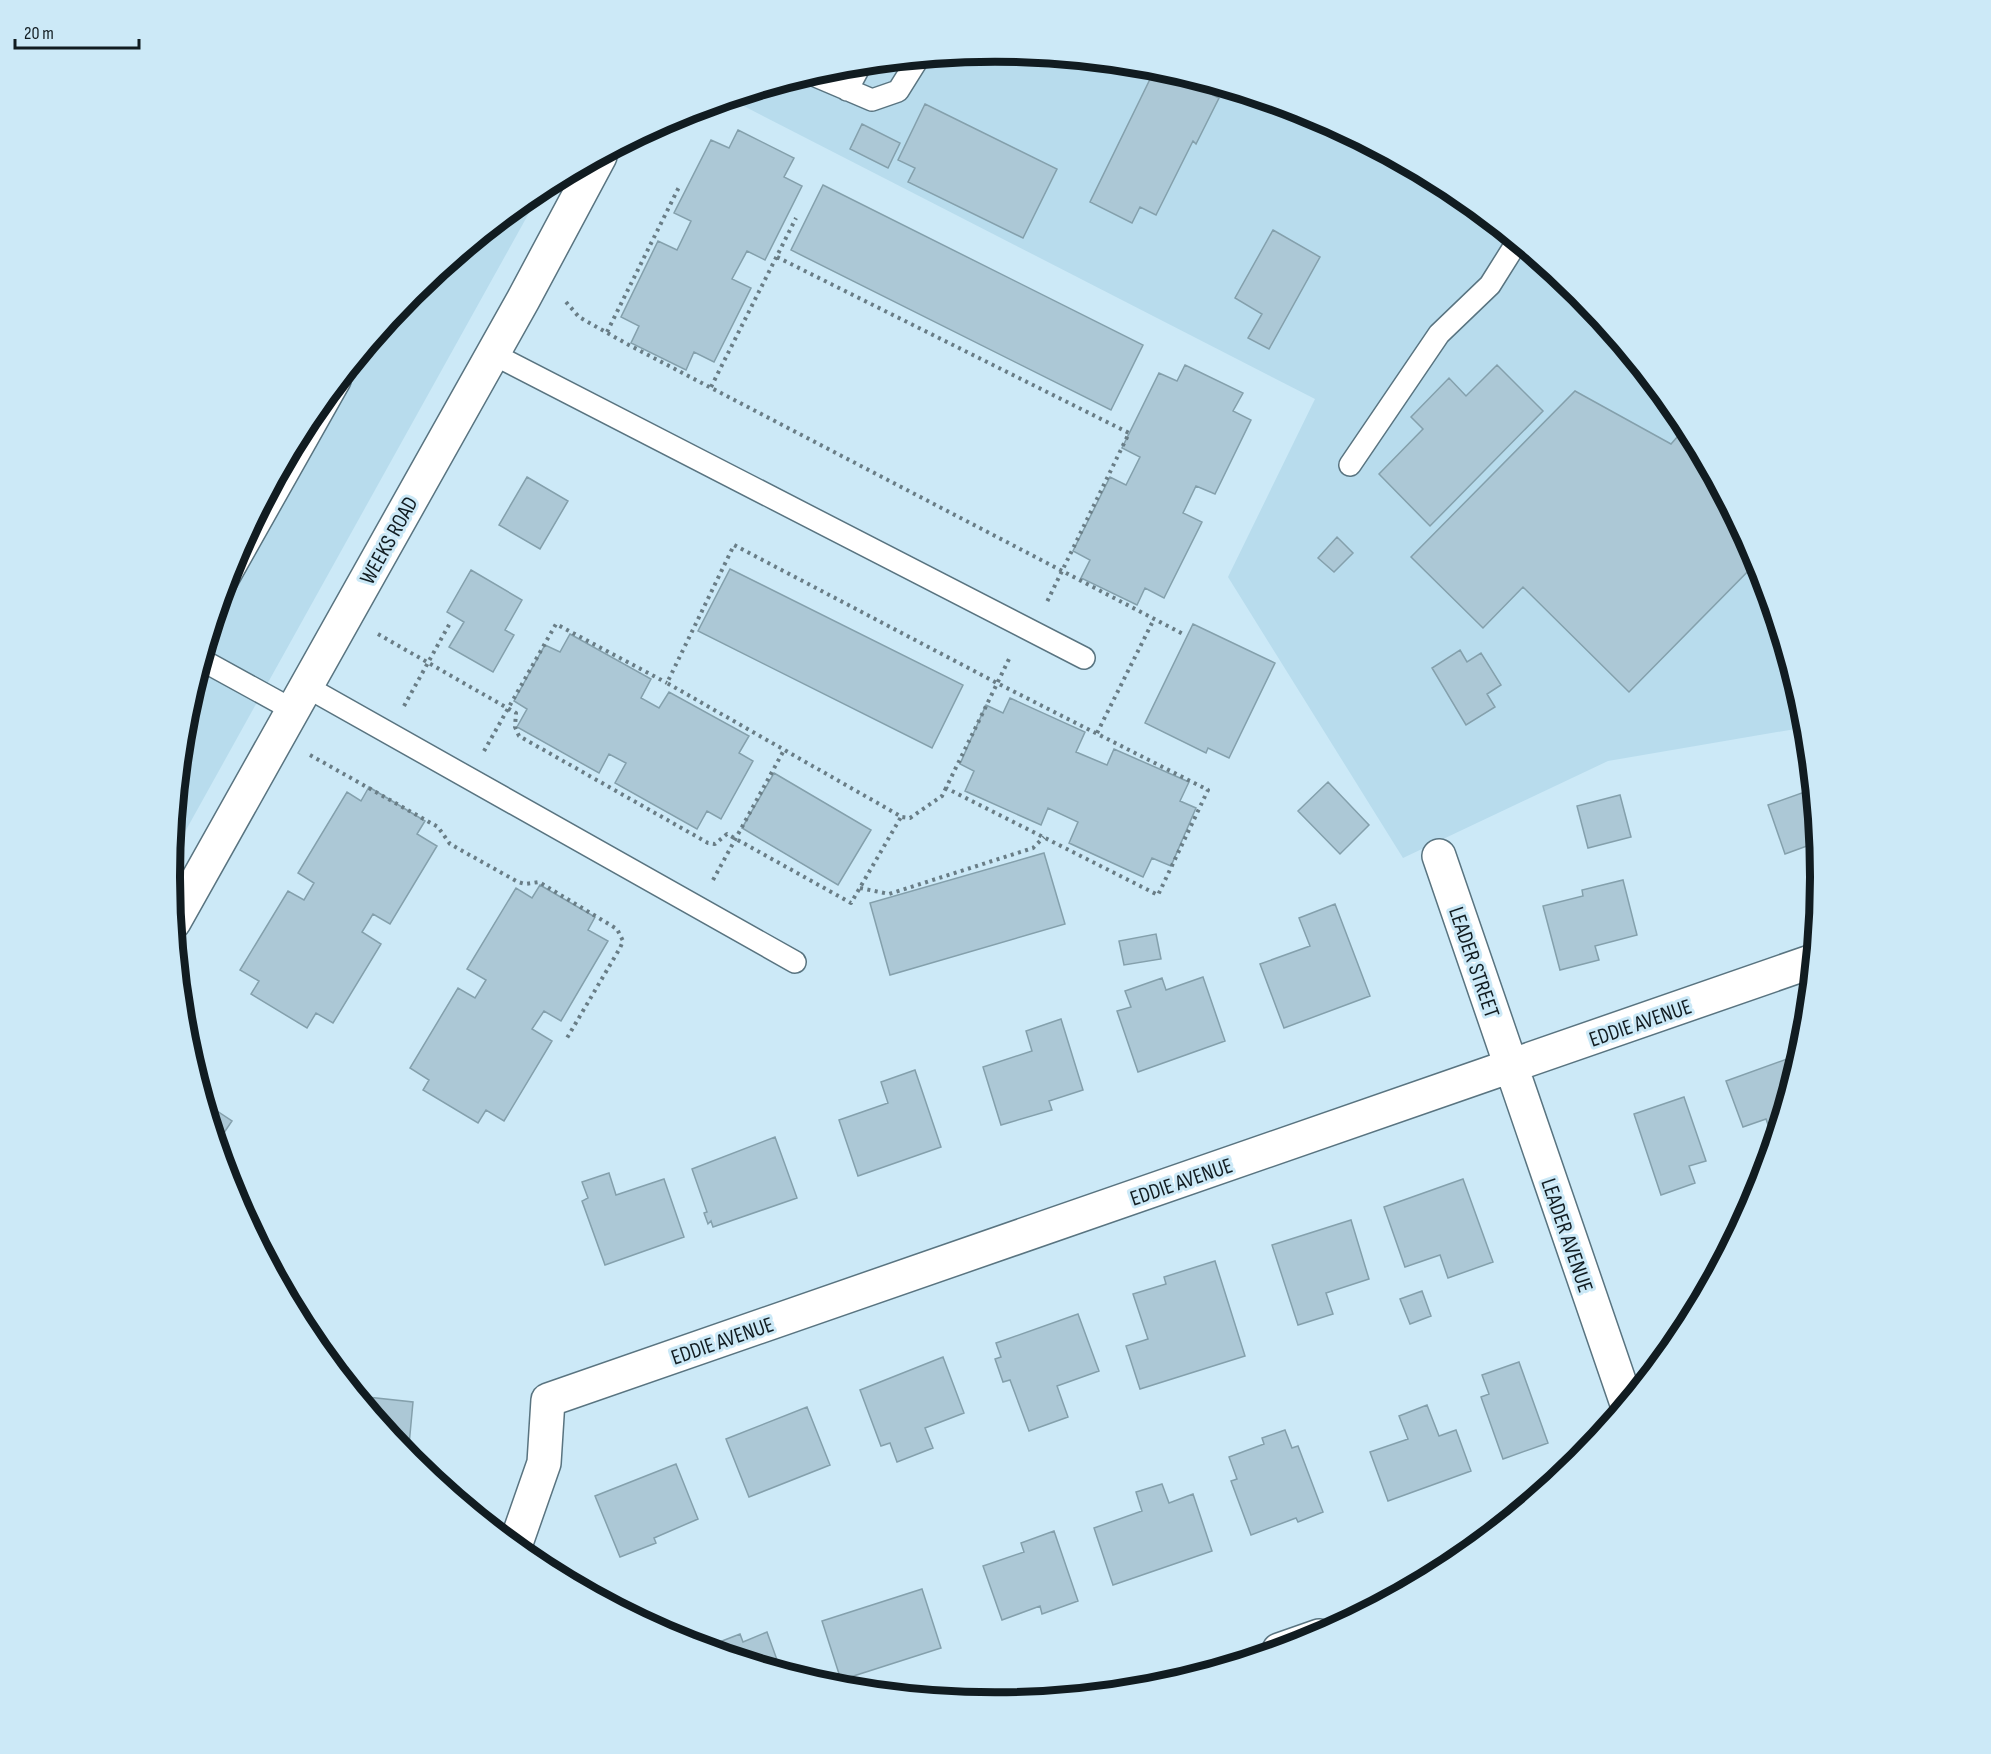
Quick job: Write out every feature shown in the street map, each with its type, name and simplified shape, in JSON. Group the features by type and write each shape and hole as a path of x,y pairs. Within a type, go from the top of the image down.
{"street":[{"name":"WEEKS ROAD","path":"181,909 493,354 593,168"},
{"name":"LEADER STREET","path":"1439,856 1510,1067"},
{"name":"EDDIE AVENUE","path":"518,1538 544,1463 548,1400 1806,964"},
{"name":"LEADER AVENUE","path":"1510,1067 1624,1396"}],"lane":[{"path":"824,80 872,100 898,91 914,66"},
{"path":"847,90 856,74"},
{"path":"1350,465 1439,334 1490,285 1513,248"},
{"path":"493,354 1084,658"},
{"path":"273,500 297,456"},
{"path":"209,663 388,733 795,962"}],"path":[{"path":"607,332 680,184"},
{"path":"711,387 796,218"},
{"path":"469,778 556,624 667,683 902,817 909,818 942,796 1024,628 1045,606 1129,433 777,257"},
{"path":"557,297 571,306 579,317 1185,635"},
{"path":"667,683 734,544 997,683 1208,790 1158,895 946,788"},
{"path":"1097,733 1154,619"},
{"path":"388,733 450,623"},
{"path":"372,630 516,713 515,727 519,736 708,843 715,844 727,834 851,903 902,817"},
{"path":"699,907 784,750"},
{"path":"304,752 433,823 450,844 518,882 525,884 538,882 617,929 623,942 567,1038"},
{"path":"860,888 889,894 1033,848 1044,837"}],"shaded area":[{"path":"996,62 1049,63 1102,68 1207,89 1258,105 1308,124 1403,171 1449,199 1492,230 1572,300 1609,339 1674,424 1727,516 1749,565 1768,615 1783,666 1797,729 1608,761 1403,858 1228,577 1315,399 738,103 784,89 889,68 942,63"},
{"path":"533,205 181,838 187,771 208,666 223,615 242,565 289,469 317,424 382,339 458,264"}],"building":[{"path":"1151,76 1195,86 1219,98 1196,144 1193,141 1156,215 1140,207 1132,223 1090,202"},
{"path":"925,104 1057,169 1023,238 908,182 915,168 898,160"},
{"path":"862,124 900,143 888,168 850,149"},
{"path":"738,130 794,158 784,177 802,186 765,260 747,251 732,279 751,288 714,362 694,352 686,370 631,343 639,326 621,317 658,241 677,250 691,221 674,213 711,140 729,148"},
{"path":"823,185 1143,345 1111,410 791,250"},
{"path":"1273,230 1320,257 1269,349 1248,338 1262,314 1235,298"},
{"path":"1185,365 1243,393 1233,411 1251,420 1215,494 1196,486 1183,513 1202,522 1164,598 1145,588 1137,605 1081,578 1090,560 1073,551 1110,477 1126,485 1140,457 1122,448 1159,373 1177,381"},
{"path":"1497,365 1543,411 1430,526 1379,474 1423,429 1411,417 1449,378 1466,396"},
{"path":"1575,391 1671,444 1678,436 1687,445 1727,516 1750,569 1629,692 1523,587 1483,628 1411,557"},
{"path":"527,477 568,501 540,549 499,525"},
{"path":"1337,537 1353,553 1334,572 1318,558"},
{"path":"730,569 963,685 932,748 698,631"},
{"path":"471,570 522,600 505,630 514,635 493,672 449,647 464,622 447,612"},
{"path":"1193,624 1275,663 1229,758 1208,748 1206,753 1145,723"},
{"path":"570,634 651,679 641,698 659,708 669,692 749,736 739,753 753,761 721,819 707,811 697,829 615,783 626,763 609,754 599,773 517,727 527,709 514,701 545,645 560,652"},
{"path":"1460,650 1467,662 1481,653 1501,685 1487,694 1495,707 1466,725 1432,668"},
{"path":"1010,698 1085,732 1076,752 1107,765 1114,749 1189,782 1180,801 1196,808 1171,866 1152,858 1143,877 1069,843 1078,822 1048,808 1041,825 965,791 974,771 960,764 986,705 1003,713"},
{"path":"774,773 871,830 838,885 742,828"},
{"path":"1328,782 1369,825 1340,854 1298,811"},
{"path":"369,787 425,821 417,834 437,846 390,924 373,914 362,932 381,944 333,1023 316,1013 307,1028 251,994 259,981 240,970 288,891 304,900 314,883 298,873 347,792 361,801"},
{"path":"1806,792 1810,845 1785,854 1768,805"},
{"path":"1620,795 1631,837 1588,848 1577,806"},
{"path":"1044,853 1065,924 890,975 870,903"},
{"path":"1623,880 1637,935 1595,946 1599,960 1560,970 1543,906 1583,896 1582,890"},
{"path":"540,885 595,917 588,930 608,941 561,1021 544,1011 532,1029 552,1041 504,1121 486,1110 478,1123 423,1090 429,1080 410,1068 458,988 475,998 486,980 467,969 516,888 532,898"},
{"path":"1335,904 1370,996 1284,1028 1260,964 1310,946 1299,918"},
{"path":"1156,934 1161,959 1124,965 1119,941"},
{"path":"1203,977 1225,1041 1138,1072 1117,1011 1131,1007 1125,991 1162,978 1166,990"},
{"path":"1061,1019 1083,1090 1049,1101 1052,1110 1001,1125 983,1067 1032,1051 1026,1031"},
{"path":"1790,1058 1770,1131 1766,1119 1743,1127 1726,1081"},
{"path":"915,1070 941,1147 858,1176 839,1120 888,1103 881,1082"},
{"path":"1684,1097 1706,1161 1689,1166 1695,1183 1661,1195 1634,1114"},
{"path":"214,1109 232,1121 222,1136"},
{"path":"775,1137 797,1198 713,1227 711,1221 708,1224 704,1213 707,1212 692,1169"},
{"path":"609,1173 616,1195 664,1179 684,1237 605,1265 582,1201 588,1198 582,1182"},
{"path":"1463,1179 1493,1262 1448,1278 1440,1255 1405,1267 1384,1207"},
{"path":"1351,1220 1369,1279 1326,1293 1333,1314 1298,1325 1272,1245"},
{"path":"1215,1261 1245,1356 1140,1389 1126,1346 1148,1339 1133,1294 1166,1284 1164,1277"},
{"path":"1422,1291 1431,1316 1410,1324 1400,1299"},
{"path":"1078,1314 1099,1371 1057,1386 1068,1417 1029,1431 1010,1380 1003,1382 995,1359 1001,1357 996,1343"},
{"path":"943,1357 964,1413 925,1428 933,1448 897,1462 890,1443 881,1446 860,1390"},
{"path":"1519,1362 1548,1443 1503,1459 1481,1397 1489,1394 1482,1375"},
{"path":"368,1397 413,1402 409,1444"},
{"path":"1427,1405 1439,1436 1456,1430 1471,1471 1388,1501 1370,1452 1408,1439 1399,1416"},
{"path":"807,1407 830,1465 749,1497 726,1439"},
{"path":"1285,1430 1292,1448 1298,1446 1323,1512 1298,1522 1296,1518 1251,1535 1231,1481 1237,1479 1229,1457 1264,1444 1262,1438"},
{"path":"676,1464 698,1519 654,1538 656,1543 620,1557 595,1496"},
{"path":"1162,1484 1169,1503 1193,1494 1212,1551 1113,1585 1094,1528 1142,1511 1136,1492"},
{"path":"1054,1531 1078,1601 1042,1614 1040,1606 1002,1620 983,1566 1024,1552 1021,1543"},
{"path":"922,1589 941,1648 845,1679 840,1678 822,1621"},
{"path":"767,1632 778,1663 717,1643 740,1634 743,1642"}]}
